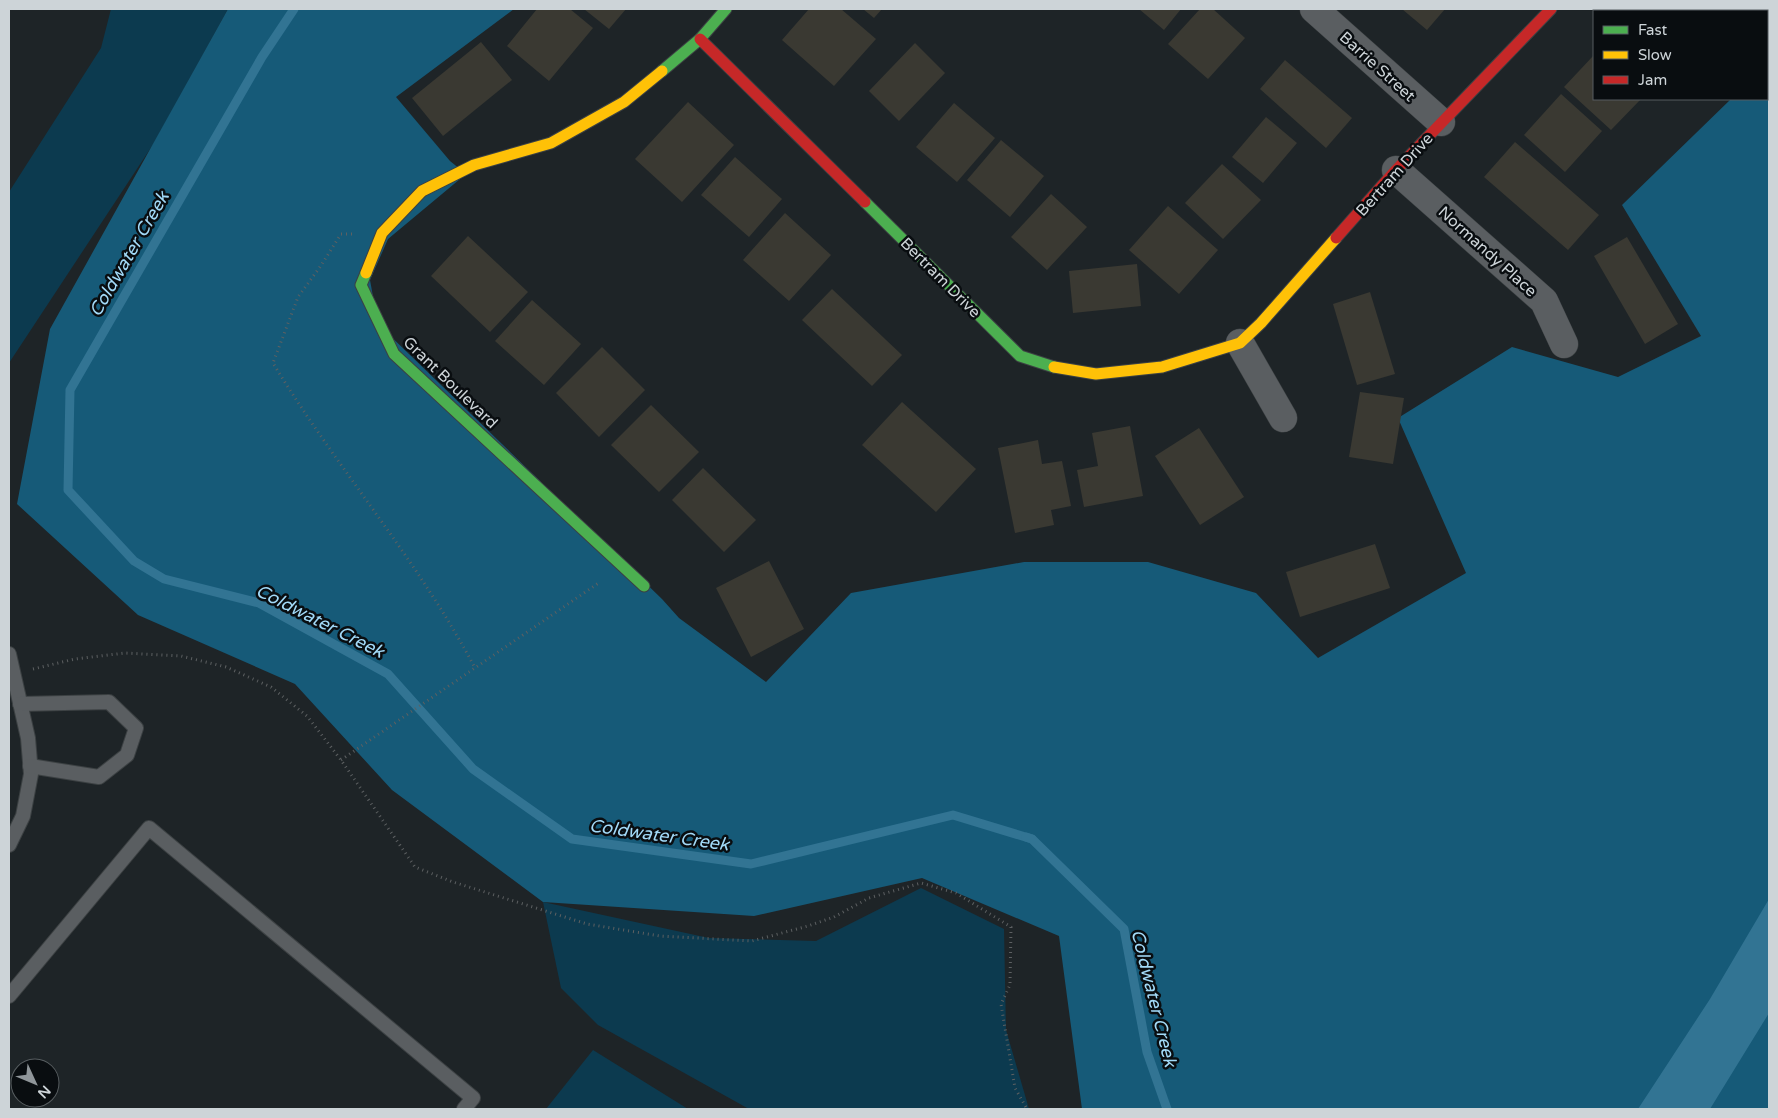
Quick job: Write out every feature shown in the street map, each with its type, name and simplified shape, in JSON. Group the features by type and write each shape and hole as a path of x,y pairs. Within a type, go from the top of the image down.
{"street":[{"name":"Grant Boulevard","path":"644,586 394,354 361,285 382,233 422,191 474,165 551,143 624,102 700,40 726,9"},
{"name":"Barrie Street","path":"1314,9 1441,122"},
{"name":"Bertram Drive","path":"700,40 1020,356 1058,368 1096,374 1162,367 1240,343 1396,170 1551,9"},
{"name":"Normandy Place","path":"1396,170 1544,301 1564,344"},
{"path":"1240,343 1283,418"}],"lane":[{"path":"9,654 28,738 31,774 23,816 9,845"},
{"path":"20,704 109,702 136,728 127,756 99,777 30,766"},
{"path":"9,996 149,828 474,1098 464,1109"}],"path":[{"path":"382,233 341,234 298,297 273,364 300,408 455,629 475,668"},
{"path":"341,760 622,566"},
{"path":"13,674 75,659 126,653 181,656 226,667 271,687 307,716 341,760 415,867 453,882 587,924 660,936 752,941 808,926 834,917 869,898 920,884 956,893 1011,927 1010,985 1001,1004 1015,1088 1027,1109"}],"shaded area":[{"path":"111,9 228,9 154,143 9,363 9,192 101,48"},
{"path":"228,9 514,9 396,97 450,161 466,174 388,239 370,280 378,324 662,599 679,618 766,682 851,593 1024,562 1148,562 1256,593 1318,658 1466,573 1398,418 1512,347 1618,377 1701,336 1622,205 1730,100 1768,100 1769,60 1769,1109 1082,1109 1059,936 922,878 754,916 543,902 392,790 295,684 138,615 17,504 50,329"},
{"path":"921,888 1004,929 1006,1030 1029,1109 749,1109 598,1025 561,988 543,902 709,938 816,941"},
{"path":"1769,899 1769,1013 1710,1109 1638,1109 1710,999"},
{"path":"593,1050 688,1109 546,1109"}],"building":[{"path":"537,9 570,9 593,28 549,81 507,46"},
{"path":"584,9 626,9 609,29"},
{"path":"809,9 841,9 876,39 834,86 782,40"},
{"path":"863,9 882,9 874,18"},
{"path":"1139,9 1181,9 1164,30"},
{"path":"1200,9 1213,9 1245,38 1208,79 1168,44"},
{"path":"1402,9 1445,9 1427,30"},
{"path":"1685,9 1687,10 1658,10"},
{"path":"481,42 512,80 443,136 412,98"},
{"path":"915,43 945,73 899,121 869,91"},
{"path":"1593,56 1593,100 1640,100 1611,130 1564,87"},
{"path":"1285,60 1352,118 1326,148 1260,89"},
{"path":"1561,94 1602,131 1565,172 1524,135"},
{"path":"688,102 734,145 682,202 635,159"},
{"path":"954,103 995,138 957,182 916,147"},
{"path":"1266,117 1297,143 1263,183 1232,157"},
{"path":"1001,140 1044,176 1010,217 967,180"},
{"path":"1515,142 1599,215 1568,250 1484,177"},
{"path":"735,157 782,199 749,237 701,195"},
{"path":"1222,164 1261,200 1223,239 1185,203"},
{"path":"1051,194 1087,227 1047,270 1011,237"},
{"path":"1168,206 1218,250 1179,294 1129,250"},
{"path":"785,213 831,255 789,301 743,260"},
{"path":"468,236 528,292 490,332 431,276"},
{"path":"1627,237 1678,324 1645,344 1594,256"},
{"path":"1137,264 1141,306 1073,313 1069,271"},
{"path":"832,289 902,355 872,386 802,320"},
{"path":"1370,292 1395,374 1357,385 1333,304"},
{"path":"532,300 581,344 544,385 495,341"},
{"path":"602,347 645,390 599,437 556,393"},
{"path":"1360,392 1404,398 1393,464 1349,457"},
{"path":"902,402 976,469 936,512 862,445"},
{"path":"651,405 699,452 659,492 611,445"},
{"path":"1130,426 1143,496 1084,507 1077,470 1098,466 1092,433"},
{"path":"1199,428 1244,497 1200,525 1155,456"},
{"path":"1038,440 1042,464 1062,461 1071,506 1051,510 1054,525 1015,533 998,448"},
{"path":"703,468 756,520 724,552 672,500"},
{"path":"1375,544 1390,588 1300,617 1286,572"},
{"path":"769,561 804,629 751,657 716,588"}],"waterway":[{"name":"Coldwater Creek","path":"294,9 262,57 70,390 68,490 134,561 164,579 259,603 388,674 473,769 572,839 751,864 953,815 1032,839"},
{"name":"Coldwater Creek","path":"1026,837 1032,839 1124,929 1147,1052 1167,1109"}],"traffic: fast":[{"path":"662,71 700,39 726,9"},
{"path":"865,202 1020,356 1054,367"},
{"path":"366,273 361,285 394,354 644,586"}],"traffic: slow":[{"path":"366,273 382,233 422,191 474,165 551,143 624,102 662,71"},
{"path":"1054,367 1096,374 1162,367 1240,343 1261,323 1336,238"}],"traffic: jam":[{"path":"1336,238 1396,170 1551,9"},
{"path":"700,39 865,202"}]}
